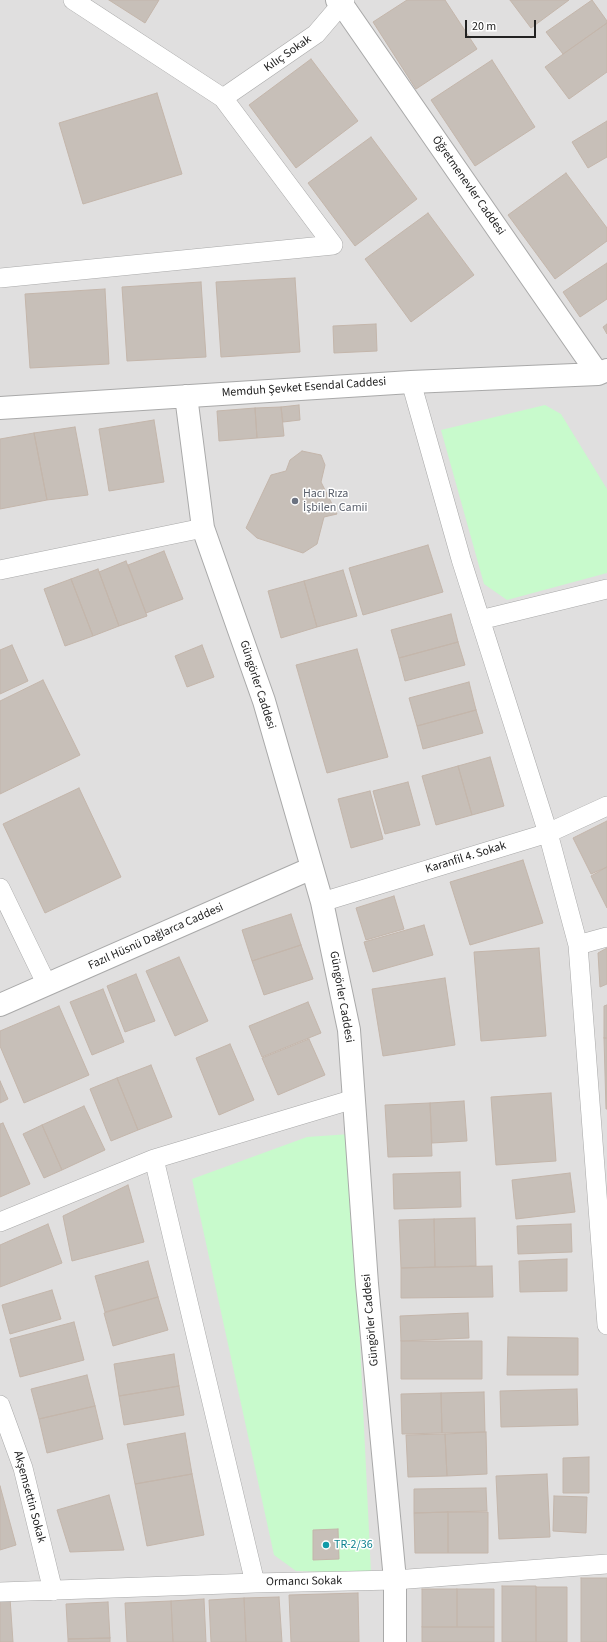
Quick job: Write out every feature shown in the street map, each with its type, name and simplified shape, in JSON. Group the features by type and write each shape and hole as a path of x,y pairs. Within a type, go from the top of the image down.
{"street":[{"path":"0,278 333,245 223,98 73,0"},
{"name":"Kılıç Sokak","path":"223,98 316,34 341,1"},
{"name":"Öğretmenevler Caddesi","path":"341,1 604,374"},
{"name":"Memduh Şevket Esendal Caddesi","path":"0,408 411,382 604,374"},
{"path":"411,382 461,559 548,834 578,945 607,1325"},
{"name":"Güngörler Caddesi","path":"186,396 202,528 264,701 322,902 349,1030 367,1284 395,1580 395,1642"},
{"path":"0,570 202,528"},
{"path":"480,620 607,589"},
{"name":"Karanfil 4. Sokak","path":"322,902 548,834 607,806"},
{"name":"Fazıl Hüsnü Dağlarca Caddesi","path":"0,1005 312,868"},
{"path":"0,888 47,985"},
{"path":"578,945 607,937"},
{"path":"0,1222 154,1159 354,1099"},
{"path":"154,1159 256,1583"},
{"name":"Akşemsettin Sokak","path":"0,1405 23,1468 53,1591"},
{"name":"Ormancı Sokak","path":"0,1592 256,1583 395,1580 607,1564"}],"shaded area":[{"path":"0,0 607,0 607,1642 0,1642"}],"green space":[{"path":"545,405 561,414 607,489 607,573 507,600 484,584 441,430"},
{"path":"350,1134 371,1573 296,1571 274,1555 192,1179 307,1137"}],"building":[{"path":"109,0 159,0 145,23"},
{"path":"407,0 445,0 477,49 416,89 373,22"},
{"path":"510,0 569,0 531,28"},
{"path":"592,0 607,23 563,54 546,32"},
{"path":"607,23 607,72 569,99 545,67"},
{"path":"311,59 358,121 296,168 249,105"},
{"path":"492,60 535,127 475,166 431,100"},
{"path":"157,93 182,174 83,204 59,123"},
{"path":"607,121 607,157 588,168 572,142"},
{"path":"371,137 417,199 355,246 308,183"},
{"path":"566,173 607,228 607,241 555,279 508,215"},
{"path":"428,213 474,275 411,322 365,259"},
{"path":"607,263 607,299 580,317 563,292"},
{"path":"295,278 300,352 221,357 216,282"},
{"path":"201,282 206,357 127,361 122,287"},
{"path":"105,289 109,364 30,368 25,294"},
{"path":"376,324 377,351 334,353 333,326"},
{"path":"607,324 607,334 603,327"},
{"path":"299,405 300,420 283,422 281,407"},
{"path":"281,407 284,436 257,438 255,408"},
{"path":"255,408 257,438 219,441 217,411"},
{"path":"154,420 164,482 109,491 99,429"},
{"path":"75,427 88,495 47,500 34,433"},
{"path":"34,433 47,500 0,509 0,439"},
{"name":"Hacı Rıza İşbilen Camii","path":"302,451 321,455 325,465 321,482 337,514 324,517 317,544 303,553 257,538 246,528 271,475 286,471 290,460"},
{"path":"428,545 443,592 363,615 349,568"},
{"path":"164,551 183,599 146,613 128,565"},
{"path":"126,561 147,616 119,626 99,572"},
{"path":"98,569 119,626 93,636 71,579"},
{"path":"343,570 357,616 317,627 304,581"},
{"path":"71,579 93,636 65,646 44,589"},
{"path":"304,581 317,627 281,638 268,591"},
{"path":"451,614 458,642 399,658 391,630"},
{"path":"458,642 465,665 405,681 399,658"},
{"path":"12,645 28,681 0,694 0,650"},
{"path":"202,645 214,677 187,687 175,656"},
{"path":"357,649 388,757 327,773 296,665"},
{"path":"43,680 80,755 0,794 0,701"},
{"path":"469,682 476,710 417,726 409,698"},
{"path":"476,710 483,733 423,749 417,726"},
{"path":"490,757 504,806 472,815 458,766"},
{"path":"458,766 472,815 436,825 422,776"},
{"path":"408,782 420,825 385,834 373,791"},
{"path":"79,788 121,877 45,913 3,824"},
{"path":"370,791 383,839 351,848 338,799"},
{"path":"607,821 607,867 591,874 573,838"},
{"path":"523,860 543,923 470,945 450,882"},
{"path":"607,867 607,908 591,876"},
{"path":"394,896 404,929 366,940 356,908"},
{"path":"291,914 301,945 252,961 242,930"},
{"path":"424,925 433,955 373,972 364,942"},
{"path":"301,945 313,979 264,995 252,961"},
{"path":"539,948 546,1036 481,1041 474,952"},
{"path":"607,948 607,984 600,987 598,953"},
{"path":"179,957 208,1021 175,1036 146,971"},
{"path":"136,974 155,1021 125,1032 107,986"},
{"path":"445,978 455,1045 383,1056 372,989"},
{"path":"103,989 124,1042 92,1055 70,1002"},
{"path":"308,1002 321,1033 262,1057 249,1026"},
{"path":"607,1005 607,1038 604,1038 604,1006"},
{"path":"59,1006 89,1075 24,1103 0,1046 0,1031"},
{"path":"604,1038 607,1038 607,1109 606,1109"},
{"path":"309,1039 325,1075 278,1095 262,1058"},
{"path":"230,1044 254,1100 219,1115 196,1058"},
{"path":"151,1065 172,1117 138,1130 117,1078"},
{"path":"117,1078 138,1130 111,1141 90,1089"},
{"path":"0,1081 8,1099 0,1103"},
{"path":"551,1093 556,1161 496,1165 491,1097"},
{"path":"464,1101 467,1141 432,1143 430,1103"},
{"path":"430,1103 432,1156 388,1157 385,1105"},
{"path":"84,1106 105,1150 62,1170 42,1125"},
{"path":"3,1123 30,1184 0,1197 0,1124"},
{"path":"42,1125 62,1170 44,1178 23,1134"},
{"path":"460,1172 461,1207 394,1209 393,1174"},
{"path":"570,1173 575,1212 516,1219 512,1180"},
{"path":"128,1185 144,1242 72,1261 63,1216"},
{"path":"475,1218 476,1266 435,1267 434,1219"},
{"path":"434,1219 435,1267 401,1268 399,1220"},
{"path":"48,1224 62,1263 0,1287 0,1245"},
{"path":"571,1224 572,1252 518,1254 517,1226"},
{"path":"567,1259 567,1291 520,1292 519,1261"},
{"path":"148,1261 158,1297 105,1312 95,1276"},
{"path":"492,1266 493,1297 401,1298 401,1268"},
{"path":"52,1290 61,1319 10,1334 2,1305"},
{"path":"158,1297 168,1330 113,1346 104,1313"},
{"path":"468,1313 469,1338 401,1341 400,1316"},
{"path":"74,1322 84,1360 20,1377 10,1339"},
{"path":"508,1337 578,1338 578,1375 507,1375"},
{"path":"401,1341 482,1341 482,1379 401,1379"},
{"path":"174,1354 179,1386 119,1396 114,1364"},
{"path":"87,1375 95,1406 39,1419 31,1389"},
{"path":"179,1386 184,1415 124,1425 119,1396"},
{"path":"577,1389 578,1425 501,1427 500,1391"},
{"path":"484,1392 485,1432 442,1433 441,1393"},
{"path":"441,1393 442,1433 402,1434 401,1394"},
{"path":"95,1406 103,1439 47,1453 39,1419"},
{"path":"486,1432 487,1474 447,1476 445,1434"},
{"path":"185,1433 192,1474 135,1484 127,1444"},
{"path":"445,1434 447,1476 408,1477 406,1435"},
{"path":"589,1457 589,1493 563,1493 563,1458"},
{"path":"192,1474 204,1535 147,1546 135,1484"},
{"path":"547,1474 550,1537 499,1539 496,1476"},
{"path":"0,1486 16,1545 0,1550"},
{"path":"486,1488 487,1511 414,1513 414,1489"},
{"path":"109,1495 124,1550 70,1552 57,1510"},
{"path":"554,1496 587,1497 586,1533 553,1531"},
{"path":"448,1512 448,1553 415,1553 414,1513"},
{"path":"448,1512 488,1512 488,1553 448,1553"},
{"name":"TR-2/36","path":"338,1529 339,1559 313,1560 313,1530"},
{"path":"581,1578 607,1578 607,1642 581,1642"},
{"path":"502,1586 536,1586 536,1642 502,1642"},
{"path":"536,1587 567,1587 567,1642 536,1642"},
{"path":"422,1589 457,1589 457,1627 422,1627"},
{"path":"457,1589 494,1589 494,1627 457,1627"},
{"path":"358,1593 359,1642 291,1642 289,1595"},
{"path":"279,1597 282,1642 246,1642 244,1598"},
{"path":"10,1598 13,1642 0,1642 0,1599"},
{"path":"244,1598 246,1642 211,1642 209,1600"},
{"path":"204,1599 206,1642 173,1642 171,1601"},
{"path":"171,1601 173,1642 127,1642 125,1603"},
{"path":"108,1602 110,1638 68,1639 66,1604"},
{"path":"422,1627 494,1627 494,1642 422,1642"},
{"path":"110,1638 110,1642 68,1642 68,1639"}],"place":[{"name":"Hacı Rıza İşbilen Camii","path":"295,501"},
{"name":"TR-2/36","path":"326,1545"}]}
